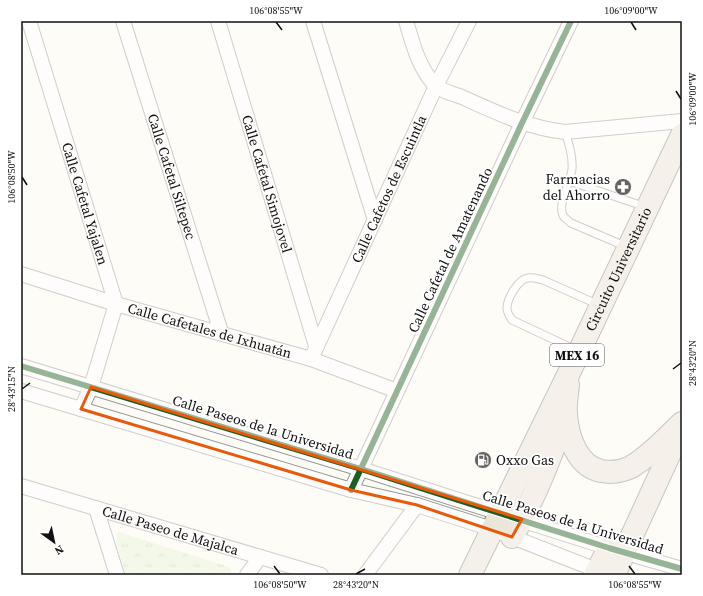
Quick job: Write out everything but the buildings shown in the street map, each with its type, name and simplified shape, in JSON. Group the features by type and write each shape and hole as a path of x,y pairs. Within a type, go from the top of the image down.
{"highway":[{"name":"Circuito Universitario","path":"470,575 569,374 578,351 682,135"},
{"path":"569,374 566,414 570,435 575,450 582,460 594,468 610,473 625,469 640,461 662,443 682,423"},
{"path":"517,528 553,450 566,414"},
{"path":"604,574 682,426"}],"street":[{"name":"Calle Cafetal Yajalen","path":"29,21 116,304"},
{"name":"Calle Cafetal Siltepec","path":"123,21 221,332"},
{"name":"Calle Cafetal Simojovel","path":"218,21 314,352"},
{"path":"313,21 375,220"},
{"path":"406,21 415,52 421,66 436,86 522,124 553,131 565,132 682,121"},
{"name":"Calle Cafetos de Escuintla","path":"314,352 436,86 469,21"},
{"name":"Calle Cafetal de Amatenando","path":"351,490 571,21"},
{"name":"Calle Cafetales de Ixhuatán","path":"21,274 116,304 221,332 314,352 397,391"},
{"path":"81,409 91,386 116,304"},
{"name":"Calle Paseos de la Universidad","path":"21,366 361,469 517,528 617,550 682,569"},
{"name":"Calle Paseos de la Universidad","path":"21,391 351,490 497,521 517,528 604,574"},
{"name":"Calle Paseo de Majalca","path":"21,486 321,575"},
{"path":"365,575 416,505"},
{"path":"96,508 117,575"},
{"path":"247,575 260,557"}],"lane":[{"path":"565,132 569,144 572,164 569,181 561,207 564,217 571,223 628,248"},
{"path":"569,181 648,207"},
{"path":"578,351 512,320 507,310 515,288 520,281 527,278 544,280 600,306"}],"highlighted area":[{"path":"91,387 522,519 512,537 417,505 351,490 81,409"}],"green space":[{"path":"118,532 230,567 232,574 126,575 116,542"}],"cycle path":[{"path":"351,490 571,21"},
{"path":"21,366 361,469 609,548 682,569"}],"place":[{"name":"Farmacias del Ahorro","path":"623,187"},
{"name":"Oxxo Gas","path":"483,460"}]}
